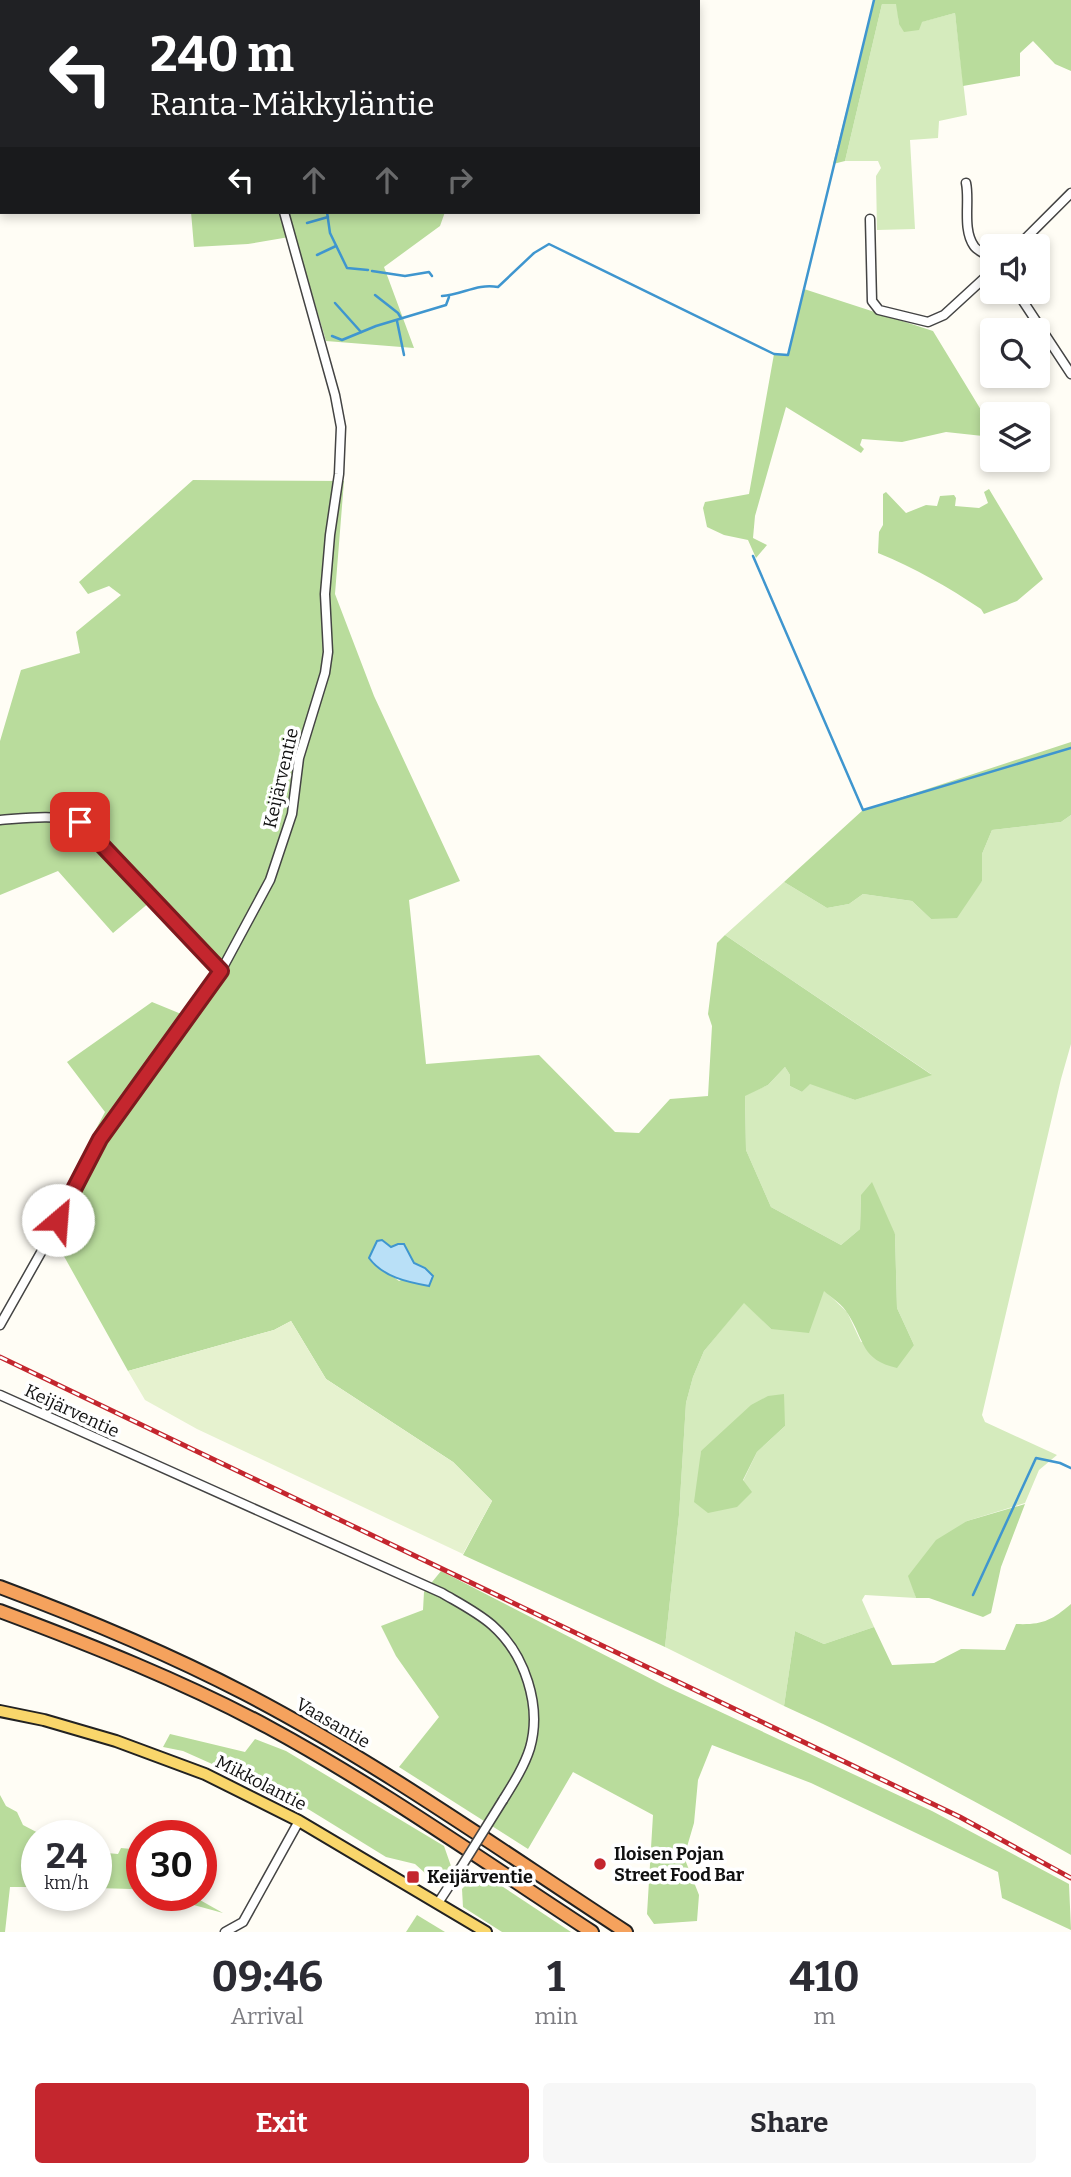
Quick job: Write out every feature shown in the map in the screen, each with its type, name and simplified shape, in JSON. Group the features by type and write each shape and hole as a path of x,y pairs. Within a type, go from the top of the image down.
{"highway":[{"name":"Vaasantie","path":"0,1587 71,1614 181,1662 255,1699 411,1790 626,1932"},
{"name":"Vaasantie","path":"0,1611 147,1668 268,1728 336,1766 592,1932"}],"main road":[{"name":"Mikkolantie","path":"0,1711 44,1720 170,1759 248,1794 299,1821 486,1932"}],"street":[{"path":"966,183 969,193 968,232 974,247 980,251"},
{"path":"1030,234 1071,193"},
{"name":"Keijärventie","path":"1,1323 100,1139 221,971 270,880 292,814 299,758 325,673 328,652 325,594 330,535 340,474 341,427 335,395 285,214"},
{"path":"870,219 872,301 879,310 928,322 944,315 980,282"},
{"path":"1025,304 1071,374"},
{"path":"0,820 43,817 80,822 221,971"},
{"name":"Keijärventie","path":"0,1395 442,1593 492,1625 521,1663 530,1690 533,1716 530,1749 516,1779 438,1903"},
{"path":"225,1932 243,1922 299,1821"}],"green space":[{"path":"874,0 1071,0 1071,71 1055,64 1033,41 1020,53 1020,76 963,86 955,13 922,22 919,30 904,32 899,24 896,4 882,4 845,161 833,164"},
{"path":"882,4 897,4 899,24 921,22 955,13 967,115 939,121 938,138 910,140 915,229 877,230 876,176 881,168 878,161 845,161"},
{"path":"191,214 444,214 440,226 384,267 414,348 326,341 295,236 248,244 194,247"},
{"path":"804,289 933,331 980,408 980,436 946,432 902,442 862,439 860,445 864,449 861,453 786,407 755,516 753,538 767,545 756,558 748,540 724,535 707,527 703,508 705,502 749,494 774,354 788,355"},
{"path":"193,480 344,481 335,594 374,696 460,881 409,900 426,1064 539,1055 615,1132 639,1133 670,1099 708,1096 712,1026 708,1014 717,943 725,935 932,1075 855,1100 810,1084 802,1092 790,1086 790,1075 785,1067 768,1085 745,1096 746,1150 771,1207 841,1245 860,1229 861,1195 872,1182 895,1234 897,1308 914,1345 897,1368 877,1360 865,1348 846,1311 824,1291 809,1333 771,1329 744,1303 704,1351 686,1403 679,1515 665,1647 463,1555 492,1501 453,1462 326,1379 291,1321 274,1330 128,1371 46,1224 105,1112 67,1062 152,1002 191,1018 225,971 156,897 113,933 58,871 0,895 0,741 21,670 80,653 76,632 121,595 109,586 88,594 79,582","holes":["382,1240 391,1247 404,1245 414,1263 425,1268 399,1281 388,1273"]},
{"path":"989,489 1043,579 1017,601 984,614 981,609 944,586 878,553 879,532 883,525 883,494 886,492 906,513 926,505 937,506 940,496 954,495 955,506 979,508 988,503 984,492"},
{"path":"1071,742 1071,815 1061,822 992,830 982,854 982,881 957,918 931,919 912,901 863,894 849,904 827,908 784,882 863,810"},
{"path":"1071,815 1071,1044 982,1415 985,1422 1057,1455 1039,1470 1025,1503 967,1521 909,1575 916,1598 865,1595 862,1600 874,1627 824,1644 795,1631 784,1706 665,1647 679,1515 686,1403 693,1377 704,1351 744,1302 771,1329 824,1290 847,1312 861,1342 914,1345 897,1308 895,1234 861,1195 860,1229 841,1245 771,1207 746,1150 745,1095 768,1085 785,1067 790,1075 790,1086 802,1092 810,1083 855,1100 931,1074 725,935 784,882 827,908 849,904 863,894 912,901 931,919 982,881 982,854 992,830 1061,822","holes":["785,1426 757,1452 743,1481 700,1468 701,1451"]},
{"path":"291,1321 326,1379 453,1462 492,1501 463,1554 197,1429 145,1400 128,1371 274,1330"},
{"path":"784,1394 785,1426 757,1452 743,1480 752,1492 737,1507 708,1513 694,1502 701,1451 751,1405 768,1396"},
{"path":"1025,1504 1001,1567 991,1613 983,1617 929,1598 916,1598 908,1576 936,1540 967,1521"},
{"path":"441,1571 665,1686 932,1811 1069,1884 1071,1930 1002,1898 998,1872 811,1783 712,1745 698,1780 694,1823 684,1857 699,1895 697,1921 654,1924 647,1914 653,1815 573,1772 528,1849 399,1767 439,1717 396,1656 381,1626 423,1610 424,1592"},
{"path":"1071,1604 1071,1855 929,1777 784,1706 795,1631 824,1644 874,1627 892,1665 934,1663 961,1649 1005,1650 1016,1624 1046,1621"},
{"path":"170,1734 245,1752 255,1739 286,1751 444,1846 451,1866 440,1879 434,1881 415,1864 386,1857 295,1801 183,1751 163,1747"},
{"path":"0,1795 6,1806 17,1812 21,1821 21,1887 10,1887 5,1932 0,1932"},
{"path":"121,1848 126,1848 126,1889 112,1888 112,1853 118,1854"},
{"path":"479,1871 571,1932 502,1932 463,1907 462,1889"},
{"path":"417,1915 445,1932 406,1932"}],"water":[{"path":"382,1240 391,1247 404,1244 414,1263 433,1276 429,1286 396,1278 381,1270 369,1258 377,1241"}],"waterway":[{"path":"442,296 476,288 498,287 534,253 549,244 774,354 788,355 874,0"},
{"path":"327,214 330,233 347,268 368,270"},
{"path":"307,223 328,217"},
{"path":"317,255 336,246"},
{"path":"372,271 405,276 429,272 432,276"},
{"path":"375,295 401,318"},
{"path":"332,336 342,340 376,326 446,305 449,297"},
{"path":"335,303 361,332"},
{"path":"397,321 404,355"},
{"path":"753,556 863,810 1071,748"},
{"path":"973,1595 1036,1458 1071,1468"}],"railway":[{"path":"0,1357 960,1817 1071,1878"}],"place":[{"name":"Iloisen Pojan Street Food Bar","path":"600,1864"},
{"name":"Keijärventie","path":"413,1877"}],"route":[{"path":"58,1220 100,1139 221,971 80,822"}]}
